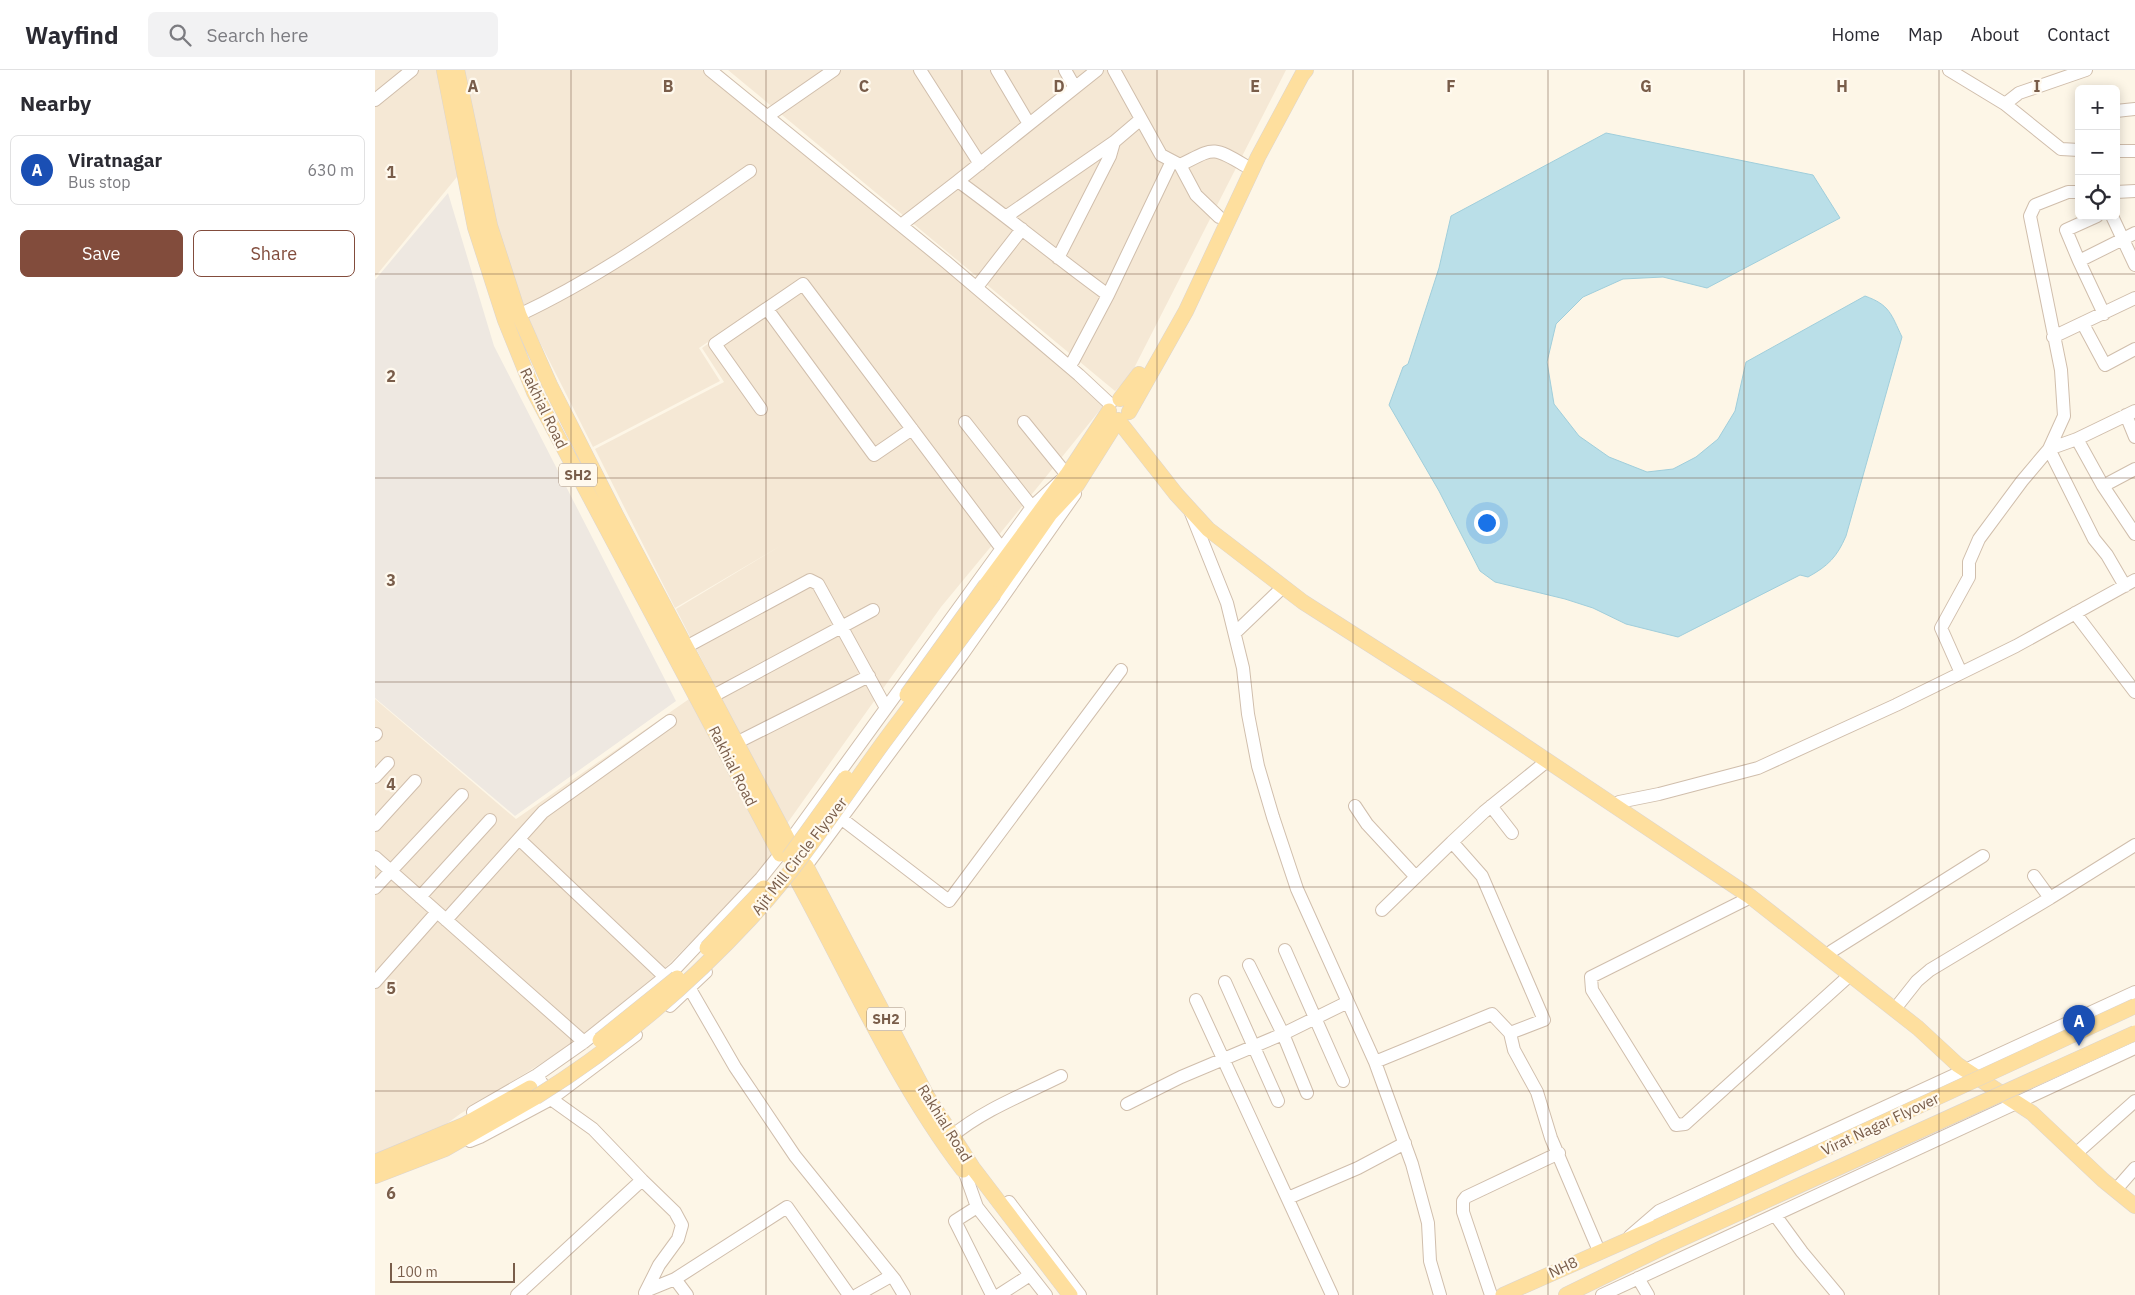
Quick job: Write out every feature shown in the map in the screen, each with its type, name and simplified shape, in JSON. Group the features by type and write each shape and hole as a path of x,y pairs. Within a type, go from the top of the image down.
{"main road":[{"name":"Rakhial Road","path":"444,70 475,227 505,320 534,392 780,854"},
{"name":"Rakhial Road","path":"457,70 490,226 519,315 550,385 789,842"},
{"path":"1119,409 1157,345 1244,165 1293,70"},
{"path":"1119,409 1186,311 1258,157 1301,75 1306,70"},
{"path":"1119,409 1209,529 1303,602 1547,761 1755,892 1898,1005 1968,1068"},
{"name":"Ajit Mill Circle Flyover","path":"442,1143 464,1125 534,1086 570,1063 671,984 763,889 796,848 1072,480 1119,409"},
{"path":"1189,504 1306,597 1751,896 1968,1068 2020,1101 2037,1108 2080,1150 2135,1197"},
{"name":"Rakhial Road","path":"806,866 914,1073 952,1136 969,1170"},
{"name":"Rakhial Road","path":"796,878 903,1079 943,1142 969,1170"},
{"name":"Virat Nagar Flyover","path":"1624,1240 2135,1006"},
{"name":"Virat Nagar Flyover","path":"1648,1256 1666,1246 2135,1033"},
{"path":"2020,1101 2103,1180 2135,1206"},
{"path":"375,1162 442,1143"},
{"path":"375,1176 442,1143"},
{"name":"SH2","path":"969,1170 984,1200 1057,1295"},
{"name":"SH2","path":"984,1200 1069,1295"},
{"name":"NH8","path":"1503,1295 1624,1240"},
{"name":"NH8","path":"1567,1295 1648,1256"}],"street":[{"path":"375,100 412,70"},
{"path":"710,70 954,268 1119,409"},
{"path":"772,113 834,70"},
{"path":"920,70 980,164"},
{"path":"997,70 1029,124"},
{"path":"1065,70 1074,86"},
{"path":"905,222 980,164 1074,86 1097,70"},
{"path":"1114,70 1161,155 1176,163 1196,195 1219,217"},
{"path":"1949,70 2005,104 2061,150 2075,150"},
{"path":"2005,104 2019,93 2086,70"},
{"path":"723,71 1073,361 1119,409"},
{"path":"2120,111 2135,109"},
{"path":"1007,216 1114,142 1141,119"},
{"path":"1058,258 1110,156 1114,142"},
{"path":"1073,361 1176,163 1208,150 1222,151 1244,165"},
{"path":"2120,151 2135,152"},
{"path":"519,315 557,297 618,262 750,171"},
{"path":"958,181 1007,216 1058,258 1108,295"},
{"path":"2120,192 2135,191"},
{"path":"1961,673 1941,628 1969,577 1969,562 1979,539 2022,480 2049,449 2064,416 2061,370 2030,216 2035,205 2069,192 2075,192"},
{"path":"2088,220 2066,230 2104,314"},
{"path":"2115,220 2135,264"},
{"path":"980,283 1022,229"},
{"path":"2079,260 2135,233"},
{"path":"761,409 715,344 803,284 1002,549"},
{"path":"2053,337 2135,298"},
{"path":"767,309 874,455 911,429"},
{"path":"2083,324 2105,365 2134,352"},
{"path":"2049,449 2077,439 2131,413 2135,437"},
{"path":"965,422 1015,488 1032,507"},
{"path":"442,1143 480,1138 551,1099 623,1046 690,989 806,866 842,819 1075,495 1072,480 1024,422"},
{"path":"2077,439 2103,486 2135,534"},
{"path":"1617,805 1758,768 1961,673 2131,585 2094,539 2049,449"},
{"path":"2103,486 2135,469"},
{"path":"645,1292 659,1265 678,1239 681,1225 675,1212 593,1129 534,1086 584,1042 665,977 761,878 1032,507 1072,480"},
{"path":"1189,504 1227,602 1243,668 1248,714 1258,766 1273,817 1297,889 1375,1062 1405,1143 1428,1223 1430,1260 1440,1295"},
{"path":"687,647 810,580 818,584 886,708"},
{"path":"1235,633 1283,586"},
{"path":"713,696 873,610"},
{"path":"2075,613 2135,692"},
{"path":"842,819 949,901 1121,670"},
{"path":"738,742 869,676"},
{"path":"375,982 519,839 543,812 670,721"},
{"path":"1382,910 1491,806 1547,761"},
{"path":"375,777 388,762"},
{"path":"375,825 415,781"},
{"path":"375,888 462,794"},
{"path":"1355,806 1367,824 1416,877"},
{"path":"1491,806 1512,832"},
{"path":"420,897 490,820"},
{"path":"519,839 665,977"},
{"path":"789,842 806,866"},
{"path":"1452,842 1482,876 1544,1020 1510,1033"},
{"path":"1898,1005 1917,981 1930,970 2135,845"},
{"path":"780,854 796,878"},
{"path":"1832,951 1983,856"},
{"path":"375,857 584,1042"},
{"path":"2034,876 2050,898"},
{"path":"1751,896 1591,977 1593,990 1676,1125 1685,1124 1850,975"},
{"path":"1285,950 1343,1081"},
{"path":"1249,965 1283,1034 1307,1094"},
{"path":"1225,982 1278,1101"},
{"path":"690,989 735,1067 795,1156 904,1295"},
{"path":"1624,1240 1659,1211 2135,992"},
{"path":"1196,1000 1332,1295"},
{"path":"1127,1104 1176,1081 1181,1076 1255,1047 1348,1002"},
{"path":"1375,1062 1492,1014 1510,1033 1514,1050 1537,1092 1551,1138 1599,1251"},
{"path":"1602,1295 1625,1290 1638,1278 2135,1048"},
{"path":"952,1136 972,1121 1061,1076"},
{"path":"2080,1150 2135,1101"},
{"path":"1288,1198 1358,1168 1405,1143"},
{"path":"1491,1295 1463,1212 1463,1201 1466,1197 1559,1153"},
{"path":"2120,1185 2135,1168"},
{"path":"969,1170 999,1189 1080,1295"},
{"path":"517,1295 642,1180"},
{"path":"992,1295 955,1220 984,1200 1030,1275 1046,1295"},
{"path":"645,1292 675,1278 787,1207 849,1295"},
{"path":"1775,1214 1802,1252 1839,1295"},
{"path":"1648,1256 1655,1270"},
{"path":"999,1295 1030,1275"},
{"path":"857,1295 891,1276"},
{"path":"675,1278 687,1295"},
{"path":"1638,1278 1648,1295"}],"shaded area":[{"path":"375,70 440,70 461,172 375,277"},
{"path":"461,70 702,70 1062,362 1104,405 998,536 872,363 998,538 941,607 786,825 676,609 782,545 675,608 595,449 724,382 702,348 809,274 699,348 720,381 593,447 522,307 492,231"},
{"path":"728,70 1286,70 1129,378 1115,391"},
{"path":"448,193 494,346 676,701 515,816 375,698 375,280"},
{"path":"692,697 774,854 757,876 667,966 572,1044 460,1114 434,1133 375,1156 375,699 516,819"}],"water":[{"path":"1606,133 1813,175 1840,218 1707,288 1663,277 1623,279 1583,297 1556,324 1547,362 1554,404 1579,436 1609,457 1647,472 1673,469 1696,457 1718,439 1735,411 1746,362 1865,296 1880,303 1889,311 1902,337 1846,536 1839,550 1826,565 1808,577 1800,575 1678,637 1626,624 1593,608 1565,599 1495,582 1480,571 1439,491 1389,405 1403,367 1408,364 1439,268 1451,216"}],"place":[{"name":"Viratnagar","path":"2079,1046"}]}
